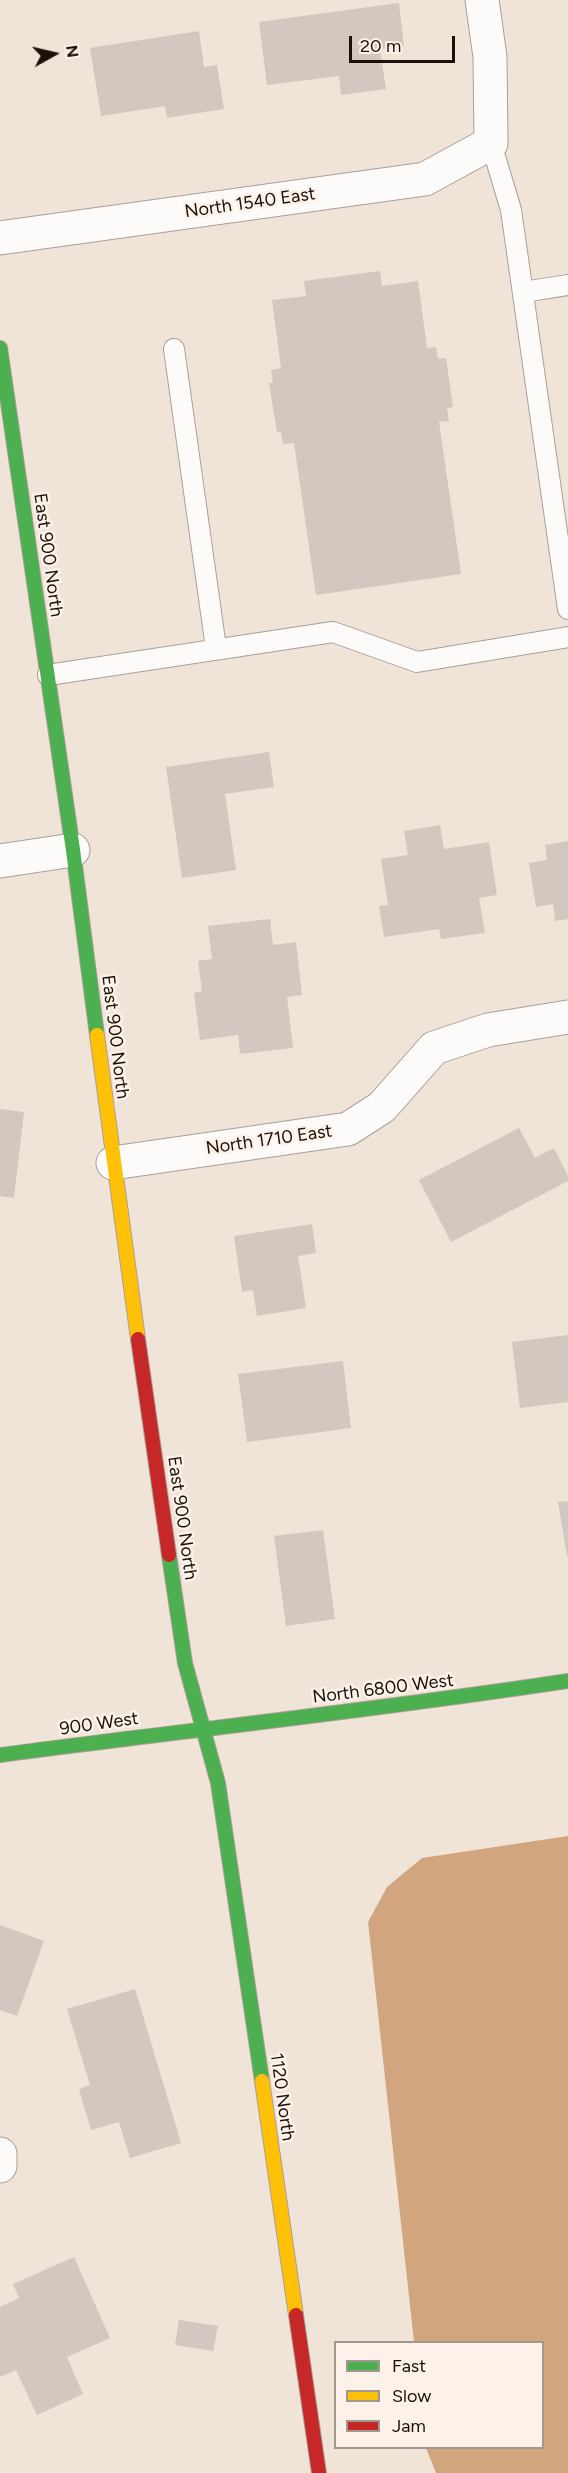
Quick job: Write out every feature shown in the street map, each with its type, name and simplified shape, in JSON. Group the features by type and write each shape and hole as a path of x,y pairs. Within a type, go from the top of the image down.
{"street":[{"path":"482,0 490,57 491,143"},
{"name":"North 1540 East","path":"0,238 425,179 491,143"},
{"name":"East 900 North","path":"0,348 74,850 113,1164 185,1663 203,1728"},
{"path":"0,861 74,850"},
{"name":"North 1710 East","path":"113,1164 348,1129 382,1107 434,1048 488,1030 568,1017"},
{"name":"North 6800 West","path":"203,1728 410,1706 568,1682"},
{"name":"900 West","path":"0,1755 203,1728"},
{"name":"1120 North","path":"203,1728 218,1783 319,2473"},
{"path":"0,2154 0,2166"}],"lane":[{"path":"491,143 511,210 568,609"},
{"path":"523,291 568,285"},
{"path":"174,349 216,648"},
{"path":"48,675 333,632 417,662 568,637"}],"shaded area":[{"path":"568,1836 568,2473 436,2473 426,2449 544,2449 544,2341 414,2341 368,1922 387,1887 422,1858"}],"building":[{"path":"399,3 404,46 380,49 386,89 341,95 339,76 267,85 259,22"},
{"path":"199,31 204,67 217,65 224,109 167,118 165,106 101,116 90,48"},
{"path":"380,271 382,286 418,281 427,348 436,347 438,359 446,358 453,407 447,408 449,421 439,422 461,574 316,595 294,443 283,444 281,432 277,432 269,383 273,383 271,370 281,368 272,300 306,296 304,281"},
{"path":"269,752 274,787 225,794 236,870 182,878 166,767"},
{"path":"440,825 444,849 489,842 497,895 479,898 485,933 441,939 439,929 384,937 379,906 388,905 381,859 408,855 404,831"},
{"path":"568,841 568,919 555,921 553,904 536,907 529,863 547,860 545,845"},
{"path":"270,919 273,945 296,942 302,995 287,997 293,1048 240,1054 238,1035 200,1040 194,993 202,991 198,961 212,959 208,926"},
{"path":"0,1109 24,1112 14,1198 0,1196"},
{"path":"519,1128 535,1158 554,1148 568,1176 568,1181 451,1242 419,1180"},
{"path":"312,1224 316,1253 298,1256 306,1308 257,1316 253,1290 242,1292 234,1236"},
{"path":"568,1335 568,1402 520,1408 512,1342"},
{"path":"343,1361 351,1428 247,1442 238,1374"},
{"path":"568,1501 568,1556 567,1556 558,1502"},
{"path":"323,1530 335,1619 286,1626 274,1536"},
{"path":"0,1925 44,1941 17,2016 0,2010"},
{"path":"135,1989 181,2143 130,2158 119,2122 91,2130 79,2089 90,2085 67,2009"},
{"path":"74,2257 110,2338 67,2357 83,2394 37,2415 16,2370 0,2377 0,2307 19,2298 13,2284"},
{"path":"179,2320 218,2326 213,2351 175,2345"}],"traffic: fast":[{"path":"0,348 73,850 97,1035"},
{"path":"169,1555 185,1663 218,1783 262,2081"},
{"path":"0,1755 355,1711 568,1681"}],"traffic: slow":[{"path":"97,1035 138,1339"},
{"path":"262,2081 296,2315"}],"traffic: jam":[{"path":"138,1339 169,1555"},
{"path":"296,2315 319,2473"}]}
